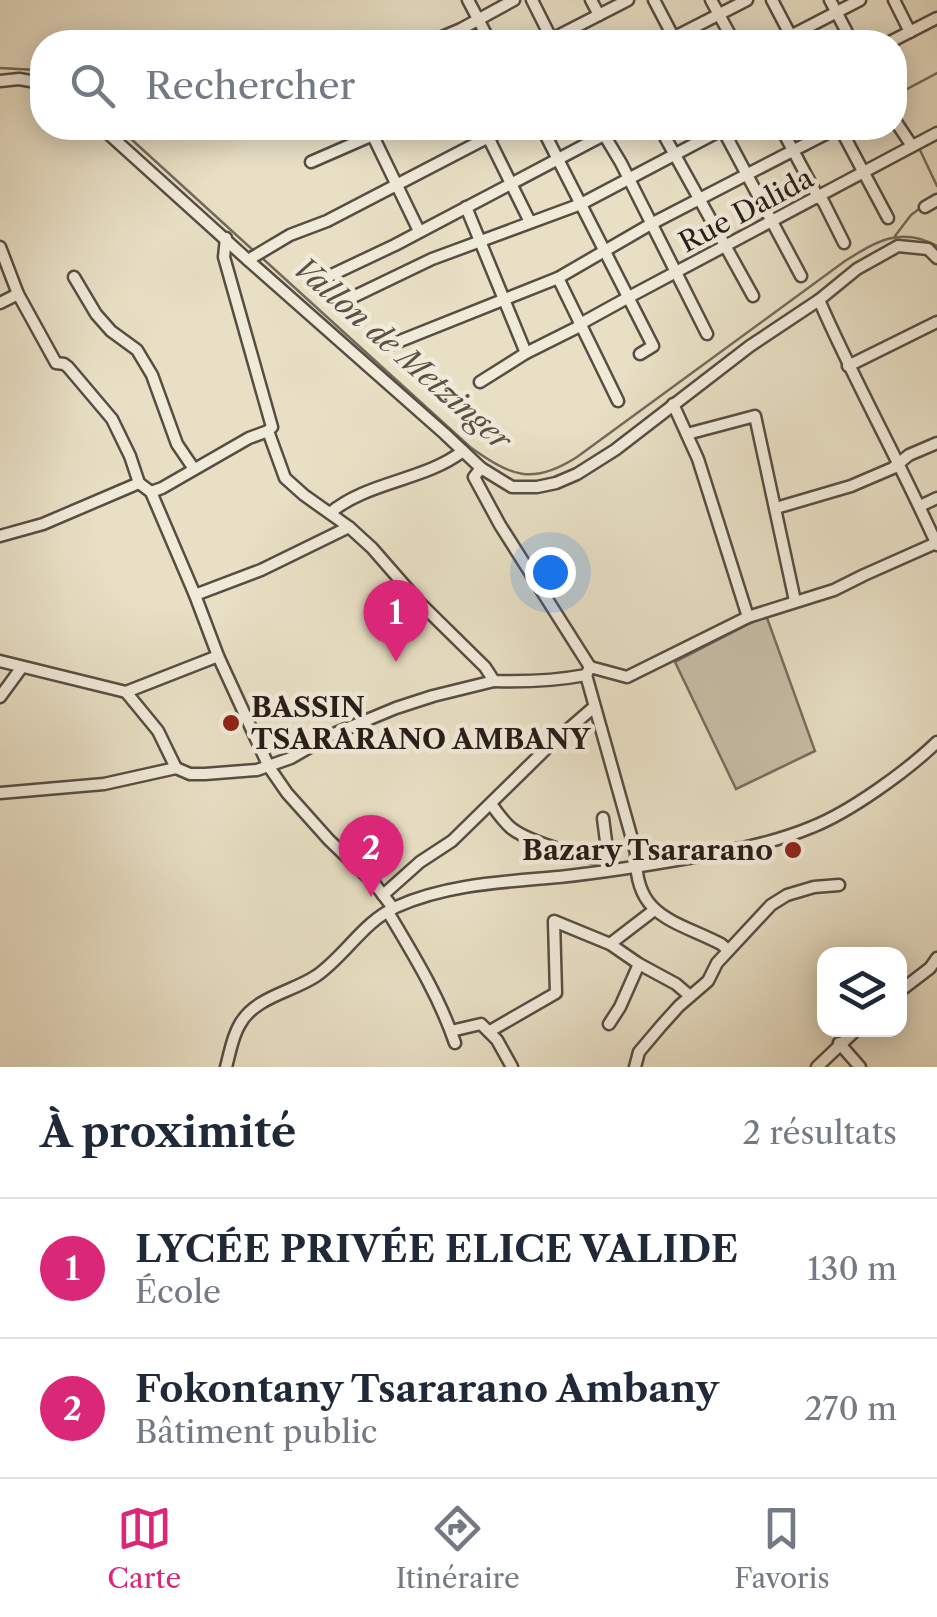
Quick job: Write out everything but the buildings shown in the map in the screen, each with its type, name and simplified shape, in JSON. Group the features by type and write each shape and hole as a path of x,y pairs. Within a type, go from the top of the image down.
{"street":[{"path":"468,0 483,30"},
{"path":"456,30 514,0"},
{"path":"532,0 547,30"},
{"path":"591,0 599,15"},
{"path":"572,30 628,0"},
{"path":"654,0 667,30"},
{"path":"711,0 727,30"},
{"path":"691,30 746,0"},
{"path":"772,0 788,30"},
{"path":"830,0 846,30"},
{"path":"807,30 860,0"},
{"path":"894,0 910,32"},
{"path":"907,34 937,18"},
{"path":"0,81 30,81"},
{"name":"Rue Dalida","path":"480,382 526,353 937,133"},
{"path":"907,139 912,146"},
{"path":"116,140 481,468 512,487 537,487 577,474 615,450 857,269 898,246 928,249 937,258"},
{"path":"312,162 364,140"},
{"path":"375,140 420,231"},
{"path":"248,260 290,234 327,222 482,140"},
{"path":"489,140 530,222"},
{"path":"548,140 653,346 640,354"},
{"path":"321,280 559,160 589,140"},
{"path":"607,140 707,334"},
{"path":"666,140 753,296"},
{"path":"353,297 432,259 581,204 701,140"},
{"path":"730,140 801,276"},
{"path":"788,140 844,243"},
{"path":"390,346 558,278 651,224 814,140"},
{"path":"845,140 888,218"},
{"path":"925,207 937,200"},
{"path":"466,207 526,353"},
{"path":"151,492 272,427 224,257 226,238"},
{"path":"0,247 18,294 56,362 68,367 112,419 139,482 151,492 218,656 269,767 287,794 383,895 453,1037 481,1024 490,1031 512,1067"},
{"path":"74,277 96,314 137,350 152,376 177,444 194,469"},
{"path":"558,278 618,402"},
{"path":"0,303 18,294"},
{"path":"0,793 104,784 176,768 190,774 257,770 291,758 330,735 433,696 494,681 533,683 588,671 627,677 748,617 834,590 937,544 818,300"},
{"path":"848,366 937,322"},
{"path":"672,404 698,458 748,617"},
{"path":"687,434 756,416 795,601"},
{"path":"268,431 285,478 350,526 494,681"},
{"path":"776,508 851,486 893,468 937,442"},
{"path":"330,513 341,504 455,458 463,451"},
{"path":"481,468 474,478 588,671 594,707 636,853 637,882 653,911 728,950"},
{"path":"0,536 43,524 139,482"},
{"path":"920,506 937,498"},
{"path":"196,595 260,570 350,526"},
{"path":"0,661 126,692 218,656"},
{"path":"0,697 22,668"},
{"path":"126,692 158,731 176,768"},
{"path":"383,895 452,840 594,707"},
{"path":"490,804 514,830 529,838 610,865 636,868 740,849 811,828 916,762 937,742"},
{"path":"603,818 610,865"},
{"path":"226,1067 242,1020 257,1006 310,980 390,910 464,887 610,865"},
{"path":"635,1067 638,1052 708,981 728,950 771,906 787,895 839,885"},
{"path":"610,944 653,911"},
{"path":"490,1031 556,993 554,921 610,944 690,996"},
{"path":"907,986 937,958"},
{"path":"609,1024 639,964"},
{"path":"817,1067 847,1037"},
{"path":"839,1043 860,1067"}],"shaded area":[{"path":"766,615 815,751 736,789 675,662"}],"waterway":[{"path":"719,8 734,0"},
{"name":"Vallon de Metzinger","path":"0,68 30,70"},
{"path":"907,89 937,73"},
{"name":"Vallon de Metzinger","path":"132,140 255,252"},
{"path":"920,148 937,140"},
{"path":"919,148 937,186"},
{"path":"895,236 923,206"},
{"name":"Vallon de Metzinger","path":"261,257 470,447 510,471 534,474 577,457 868,247 901,237 937,246"}],"place":[{"name":"LYCÉE PRIVÉE ELICE VALIDE","path":"396,662"},
{"name":"BASSIN TSARARANO AMBANY","path":"231,723"},
{"name":"Bazary Tsararano","path":"793,850"},
{"name":"Fokontany Tsararano Ambany","path":"371,897"}]}
